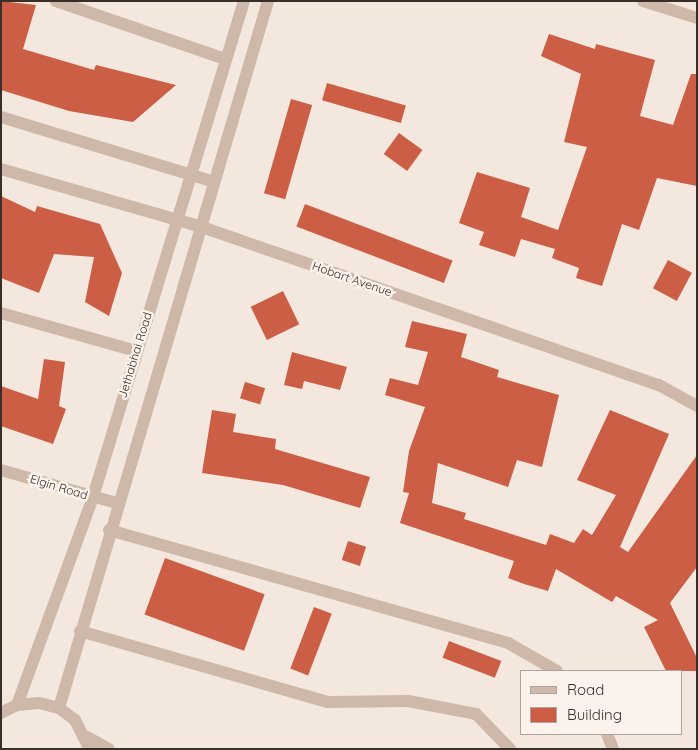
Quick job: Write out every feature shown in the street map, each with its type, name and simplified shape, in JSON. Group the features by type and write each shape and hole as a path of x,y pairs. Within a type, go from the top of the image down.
{"street":[{"path":"56,1 225,59"},
{"name":"Jethabhai Road","path":"17,705 93,497 136,350 244,1"},
{"name":"Jethabhai Road","path":"59,708 109,530 212,181 268,1"},
{"path":"643,1 697,18"},
{"path":"1,117 212,181"},
{"name":"Hobart Avenue","path":"1,169 199,226 659,385 697,406"},
{"path":"1,313 136,350"},
{"name":"Elgin Road","path":"1,470 117,503"},
{"path":"109,530 508,643 555,670"},
{"path":"80,631 328,702 408,701 476,714 510,749"},
{"path":"1,713 17,705 39,703 59,708 75,720 88,743 109,749"},
{"path":"607,735 613,749"}],"building":[{"path":"1,1 36,5 23,49 94,70 96,65 176,85 133,122 69,111 1,90"},
{"path":"549,34 595,49 596,44 655,60 640,116 673,125 691,74 697,74 697,186 657,178 639,230 622,224 602,286 576,278 579,268 552,258 555,249 521,239 515,257 479,245 484,232 459,223 477,172 530,188 521,217 558,230 587,147 564,142 581,74 541,56"},
{"path":"327,83 406,106 401,123 322,100"},
{"path":"291,99 312,105 285,199 264,193"},
{"path":"399,133 422,150 407,171 384,154"},
{"path":"1,196 35,212 37,206 100,224 122,273 109,316 85,302 94,257 54,254 39,293 1,278"},
{"path":"305,204 453,261 444,283 296,226"},
{"path":"668,260 692,273 677,301 653,288"},
{"path":"283,291 299,324 267,340 251,307"},
{"path":"412,321 467,334 461,357 499,370 497,377 559,395 542,467 517,460 508,487 438,463 432,503 466,513 464,519 546,545 550,534 574,543 583,529 592,535 616,495 577,480 610,410 669,434 620,547 628,552 697,455 697,567 670,603 697,658 697,671 666,670 644,627 658,620 616,596 612,602 556,569 548,591 524,584 508,578 514,561 400,523 409,493 403,492 409,451 425,407 385,395 390,378 418,385 428,352 405,347"},
{"path":"292,352 347,367 340,390 304,381 302,389 284,385"},
{"path":"44,359 65,362 59,406 66,409 53,444 1,426 1,386 38,399"},
{"path":"245,382 265,388 260,404 240,398"},
{"path":"212,410 236,414 233,432 276,439 275,449 370,477 360,508 283,485 202,473"},
{"path":"348,541 366,547 360,566 342,560"},
{"path":"165,558 265,594 244,651 144,614"},
{"path":"314,607 332,614 308,675 290,669"},
{"path":"449,641 501,661 495,678 443,658"}]}
